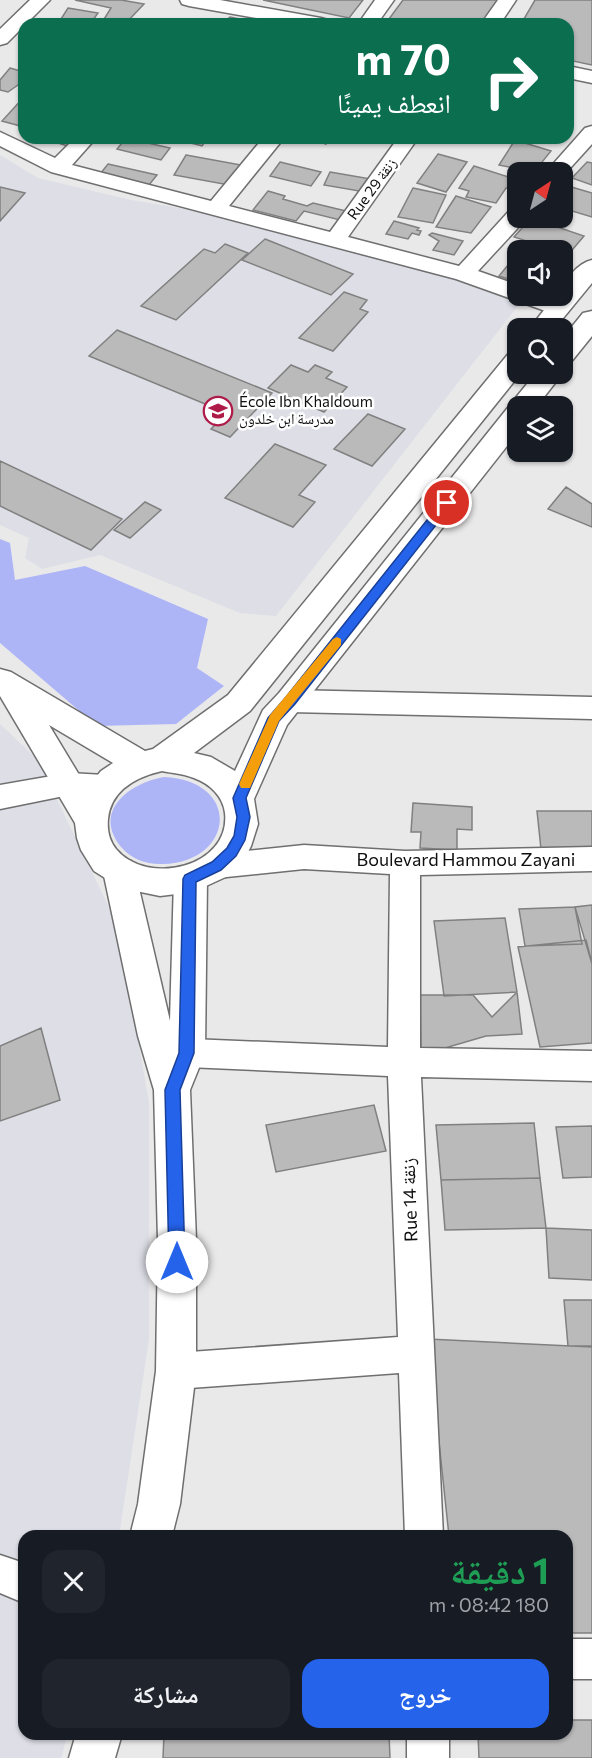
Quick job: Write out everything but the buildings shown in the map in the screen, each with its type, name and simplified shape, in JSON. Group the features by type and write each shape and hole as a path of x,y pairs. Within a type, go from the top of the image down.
{"main road":[{"path":"550,318 592,267"},
{"path":"573,342 592,319"},
{"path":"152,762 239,703 507,373"},
{"path":"531,396 541,384"},
{"path":"239,798 274,718 290,701 507,427"},
{"path":"5,684 152,762"},
{"path":"5,684 90,820"},
{"path":"187,760 209,768 227,781 239,798 243,817 240,836 231,852 203,873 171,883 135,878 119,871 106,861 91,834 90,820 95,802 105,786 122,772 152,762 187,760"},
{"path":"119,871 156,1036 172,1090 177,1240 176,1371 159,1504 152,1530"},
{"path":"172,1090 187,1053 203,873"},
{"path":"92,1758 97,1740"}],"street":[{"path":"22,18 41,0"},
{"path":"372,18 385,0"},
{"path":"494,18 507,0"},
{"path":"202,5 283,18"},
{"path":"0,39 18,22"},
{"path":"574,73 592,77"},
{"path":"565,162 592,132"},
{"path":"0,138 58,168 464,274 507,289"},
{"path":"58,168 80,144"},
{"path":"214,210 269,144"},
{"name":"Rue 29 زنقة","path":"335,240 404,144"},
{"path":"464,274 507,227"},
{"path":"553,306 559,308"},
{"path":"290,701 592,708"},
{"path":"0,797 69,784 105,786"},
{"path":"240,836 304,857"},
{"path":"203,873 304,857"},
{"name":"Boulevard Hammou Zayani","path":"304,857 405,863 592,859"},
{"name":"Rue 14 زنقة","path":"405,863 404,1062 424,1530"},
{"path":"156,1036 187,1053 404,1062 592,1066"},
{"path":"176,1371 416,1354"},
{"path":"0,1574 18,1581"},
{"path":"573,1659 592,1659"},
{"path":"428,1740 428,1758"}],"shaded area":[{"name":"École Ibn Khaldoum مدرسة ابن خلدون","path":"0,155 38,178 131,200 264,222 507,293 507,306 518,306 276,616 240,613 100,555 42,569 25,558 29,538 0,525"},
{"path":"0,539 10,543 15,580 85,566 208,619 197,668 224,686 176,724 97,726 0,643"},
{"path":"0,724 38,760 117,924 149,1102 149,1339 120,1530 18,1530 18,1740 66,1740 61,1758 0,1758"},
{"path":"164,777 190,782 207,792 217,806 220,821 215,837 204,850 187,860 163,864 140,860 126,852 113,835 111,823 112,811 127,793 151,780"}],"slow traffic":[{"path":"245,784 274,718 337,642"}],"place":[{"name":"École Ibn Khaldoum مدرسة ابن خلدون","path":"218,411"}],"route":[{"path":"177,1262 172,1090 187,1053 190,879 217,866 231,852 240,836 243,817 239,798 274,718 290,701 447,503"}]}
